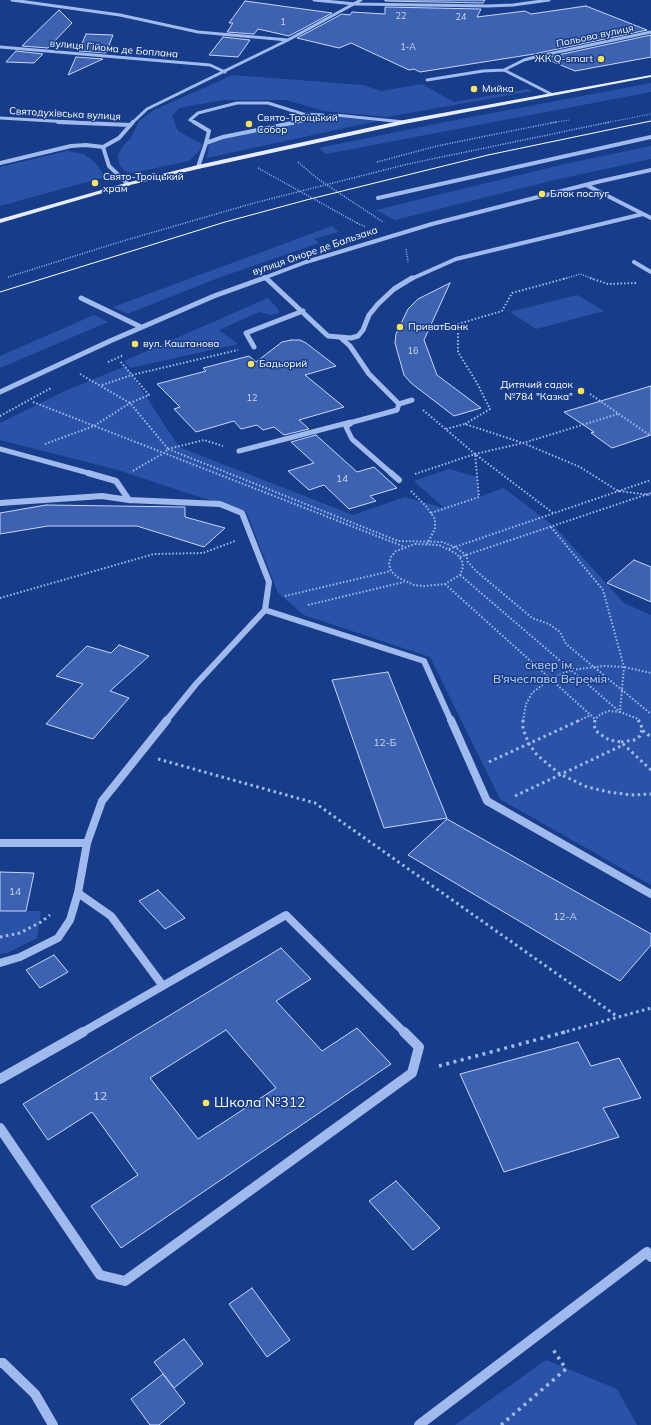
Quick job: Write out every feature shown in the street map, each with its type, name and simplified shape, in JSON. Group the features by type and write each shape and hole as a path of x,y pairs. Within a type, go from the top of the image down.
{"main road":[{"path":"0,221 128,184 198,167 404,122 651,76"}],"street":[{"path":"12,0 120,15 198,32 288,40"},
{"path":"314,0 355,4 488,6 513,5 549,0"},
{"path":"0,163 71,146 86,145 103,147 119,138 146,109 225,72 361,0"},
{"name":"Польова вулиця","path":"504,70 524,60 537,56 651,32"},
{"name":"вулиця Гійома де Боплана","path":"0,47 210,65 220,68 225,72"},
{"path":"427,80 483,71 504,70 551,94"},
{"path":"198,167 209,130 190,120 198,113 238,103 268,103 303,114 335,115 404,122"},
{"path":"206,143 223,137 335,115"},
{"name":"Святодухівська вулиця","path":"0,118 45,122 130,125"},
{"path":"378,198 651,137"},
{"path":"103,147 109,166 128,184"},
{"name":"вулиця Оноре де Бальзака","path":"0,392 141,327 214,296 306,262 406,231 651,170"},
{"path":"586,185 651,218"},
{"path":"265,277 328,336 351,338 358,336 363,330 369,315 394,289 415,276 436,267 456,259 643,214"},
{"path":"634,262 651,272"},
{"path":"81,298 141,327"},
{"path":"254,346 246,333 303,311"},
{"path":"341,338 350,346 369,374 399,404"},
{"path":"399,404 412,400"},
{"path":"239,451 397,410 399,404"},
{"path":"353,422 346,427 352,439 400,480"},
{"path":"0,449 116,481 129,500"},
{"path":"0,503 102,496 129,500 220,504 242,512 269,582 265,610 196,684 102,802 87,843 78,893 70,920 58,938 20,957 0,963"},
{"path":"265,610 424,661 487,801 651,894"},
{"path":"0,843 87,843"},
{"path":"78,893 111,916 163,986"},
{"path":"0,1079 286,915 419,1047 412,1073 125,1280 100,1275 0,1128"},
{"path":"419,1425 647,1252 651,1257"},
{"path":"0,1363 3,1363 35,1394 53,1425"}],"path":[{"path":"8,276 130,238 254,203 408,164 651,114"},
{"path":"377,162 437,146 569,120"},
{"path":"294,158 318,179 383,222"},
{"path":"258,168 357,223"},
{"path":"446,429 465,424 490,409 458,352 458,324 502,311 512,294 580,274 608,284 639,282"},
{"path":"101,385 132,375 254,346"},
{"path":"102,365 130,352"},
{"path":"19,453 94,426 130,403 149,395 120,361"},
{"path":"76,377 82,374"},
{"path":"86,376 130,403 168,449 398,541 442,542 455,547 466,555 468,562 476,571 532,618 549,624 560,632 566,644 651,714"},
{"path":"0,416 52,388"},
{"path":"590,394 648,434 651,433"},
{"path":"412,400 475,454 553,513"},
{"path":"33,402 405,547"},
{"path":"427,544 436,529 435,519 400,480 475,454 523,443 618,414"},
{"path":"465,424 523,443 580,467 618,491 651,494"},
{"path":"116,481 164,453 168,449 204,440 239,451"},
{"path":"431,513 479,497 475,454"},
{"path":"449,549 651,480"},
{"path":"460,557 647,494"},
{"path":"550,527 603,590 624,667 620,712"},
{"path":"0,598 154,554 203,553 251,535"},
{"path":"427,544 449,549 460,557 463,567 460,575 445,584 424,586 405,581 397,577 391,571 389,564 391,557 396,551 405,547 427,544"},
{"path":"266,601 391,571"},
{"path":"460,575 620,712"},
{"path":"276,613 405,581"},
{"path":"445,584 595,720"},
{"path":"651,673 624,667 604,666 571,670 550,679 532,693 526,704 523,716 523,729 529,744 538,755 560,774 587,787 609,792 631,795 651,794"},
{"path":"495,806 622,744 634,740 640,736 642,730 641,724 636,718 628,714 609,711 601,714 595,720 594,724 596,731 609,740 622,744 651,770"},
{"path":"472,770 591,715"},
{"path":"642,730 650,735"},
{"path":"140,754 316,803 618,1017"},
{"path":"0,937 20,933 41,922 78,893"},
{"path":"439,1066 651,1008"},
{"path":"501,1425 566,1369 541,1332"}],"green space":[{"path":"233,75 363,85 381,91 422,84 454,102 528,89 532,91 387,117 324,111 286,100 223,100 179,108 172,116 178,131 202,144 199,151 189,161 132,173 125,171 119,164 118,155 123,146 131,138 139,121 154,110"},
{"path":"651,83 651,92 326,154 319,148 440,123"},
{"path":"335,117 377,121 207,158 209,145 228,138"},
{"path":"651,146 651,159 550,181 395,220 376,210 569,163"},
{"path":"67,151 83,154 95,162 105,177 0,206 0,167"},
{"path":"332,226 339,232 314,239 319,243 218,278 127,314 113,307"},
{"path":"577,295 604,311 536,329 510,312"},
{"path":"268,298 279,310 279,313 272,315 259,312 219,330 238,344 130,368 124,361"},
{"path":"94,315 108,322 0,368 0,356"},
{"name":"сквер ім. В'ячеслава Веремія","path":"126,366 179,447 353,515 405,497 444,508 414,481 449,469 477,477 479,497 504,488 555,527 624,603 651,615 651,885 500,799 430,657 304,615 278,593 246,511 118,470 0,440 0,423 67,390"},
{"path":"0,911 41,911 37,938 7,953 0,954"},
{"path":"546,1360 617,1389 637,1425 455,1425"}],"building":[{"path":"385,0 485,0 483,3"},
{"path":"245,1 332,13 289,36 258,29 254,34 227,32 233,23 229,23"},
{"path":"586,6 647,30 534,54 420,72 414,69 409,70 351,43 339,48 297,38 342,14 350,15 352,12 385,14 385,7 481,9 477,17 525,11 531,14"},
{"path":"59,10 72,23 48,48 22,46"},
{"path":"86,34 113,35 106,53 79,51"},
{"name":"ЖК Q-smart","path":"651,35 651,57 575,71 544,58"},
{"path":"223,37 250,40 238,57 209,55"},
{"path":"16,51 43,54 34,63 6,62"},
{"path":"76,57 103,59 68,75"},
{"path":"450,283 424,340 437,375 481,408 454,416 411,383 404,375 395,343 396,334 408,309 418,299"},
{"path":"300,340 306,343 336,366 305,375 344,407 299,420 309,429 284,435 274,427 263,430 257,425 241,429 234,421 196,432 174,409 180,407 157,384 206,371 203,368 249,356 256,362 282,342"},
{"path":"651,386 651,435 612,448 591,433 594,432 564,412"},
{"path":"316,435 357,472 374,467 397,488 370,496 376,501 349,509 324,485 309,490 288,471 314,463 291,442"},
{"path":"46,505 185,507 185,517 225,528 204,547 137,526 48,526 0,534 0,513"},
{"path":"634,560 651,567 651,602 607,583"},
{"path":"119,645 149,656 110,691 129,698 93,739 46,724 83,684 56,676 87,646 111,653"},
{"path":"388,672 447,818 384,828 332,680"},
{"path":"447,819 651,934 651,945 620,981 408,855"},
{"path":"0,872 34,873 26,911 0,911"},
{"path":"158,890 185,918 165,929 139,901"},
{"path":"281,948 311,979 276,1001 322,1051 357,1028 391,1064 121,1248 91,1206 138,1175 92,1112 48,1140 23,1104","holes":["226,1030 276,1088 198,1139 150,1078"]},
{"path":"54,955 68,972 40,988 26,970"},
{"path":"578,1042 591,1066 619,1058 641,1098 603,1108 619,1137 504,1172 460,1074"},
{"path":"396,1181 440,1228 413,1250 369,1201"},
{"path":"252,1288 290,1340 267,1357 229,1304"},
{"path":"184,1339 203,1364 174,1388 154,1362"},
{"path":"163,1374 185,1403 159,1425 150,1425 131,1399"}],"tram line":[{"path":"0,292 225,222 310,199 488,155 651,121"}],"place":[{"name":"ЖК Q-smart","path":"601,59"},
{"name":"Мийка","path":"474,89"},
{"name":"Свято-Троїцький Собор","path":"249,124"},
{"name":"Свято-Троїцький храм","path":"95,183"},
{"name":"Блок послуг","path":"542,194"},
{"name":"ПриватБанк","path":"400,327"},
{"name":"вул. Каштанова","path":"135,344"},
{"name":"Бадьорий","path":"251,364"},
{"name":"Дитячий садок №784 \"Казка\"","path":"581,391"},
{"name":"Школа №312","path":"206,1103"}]}
